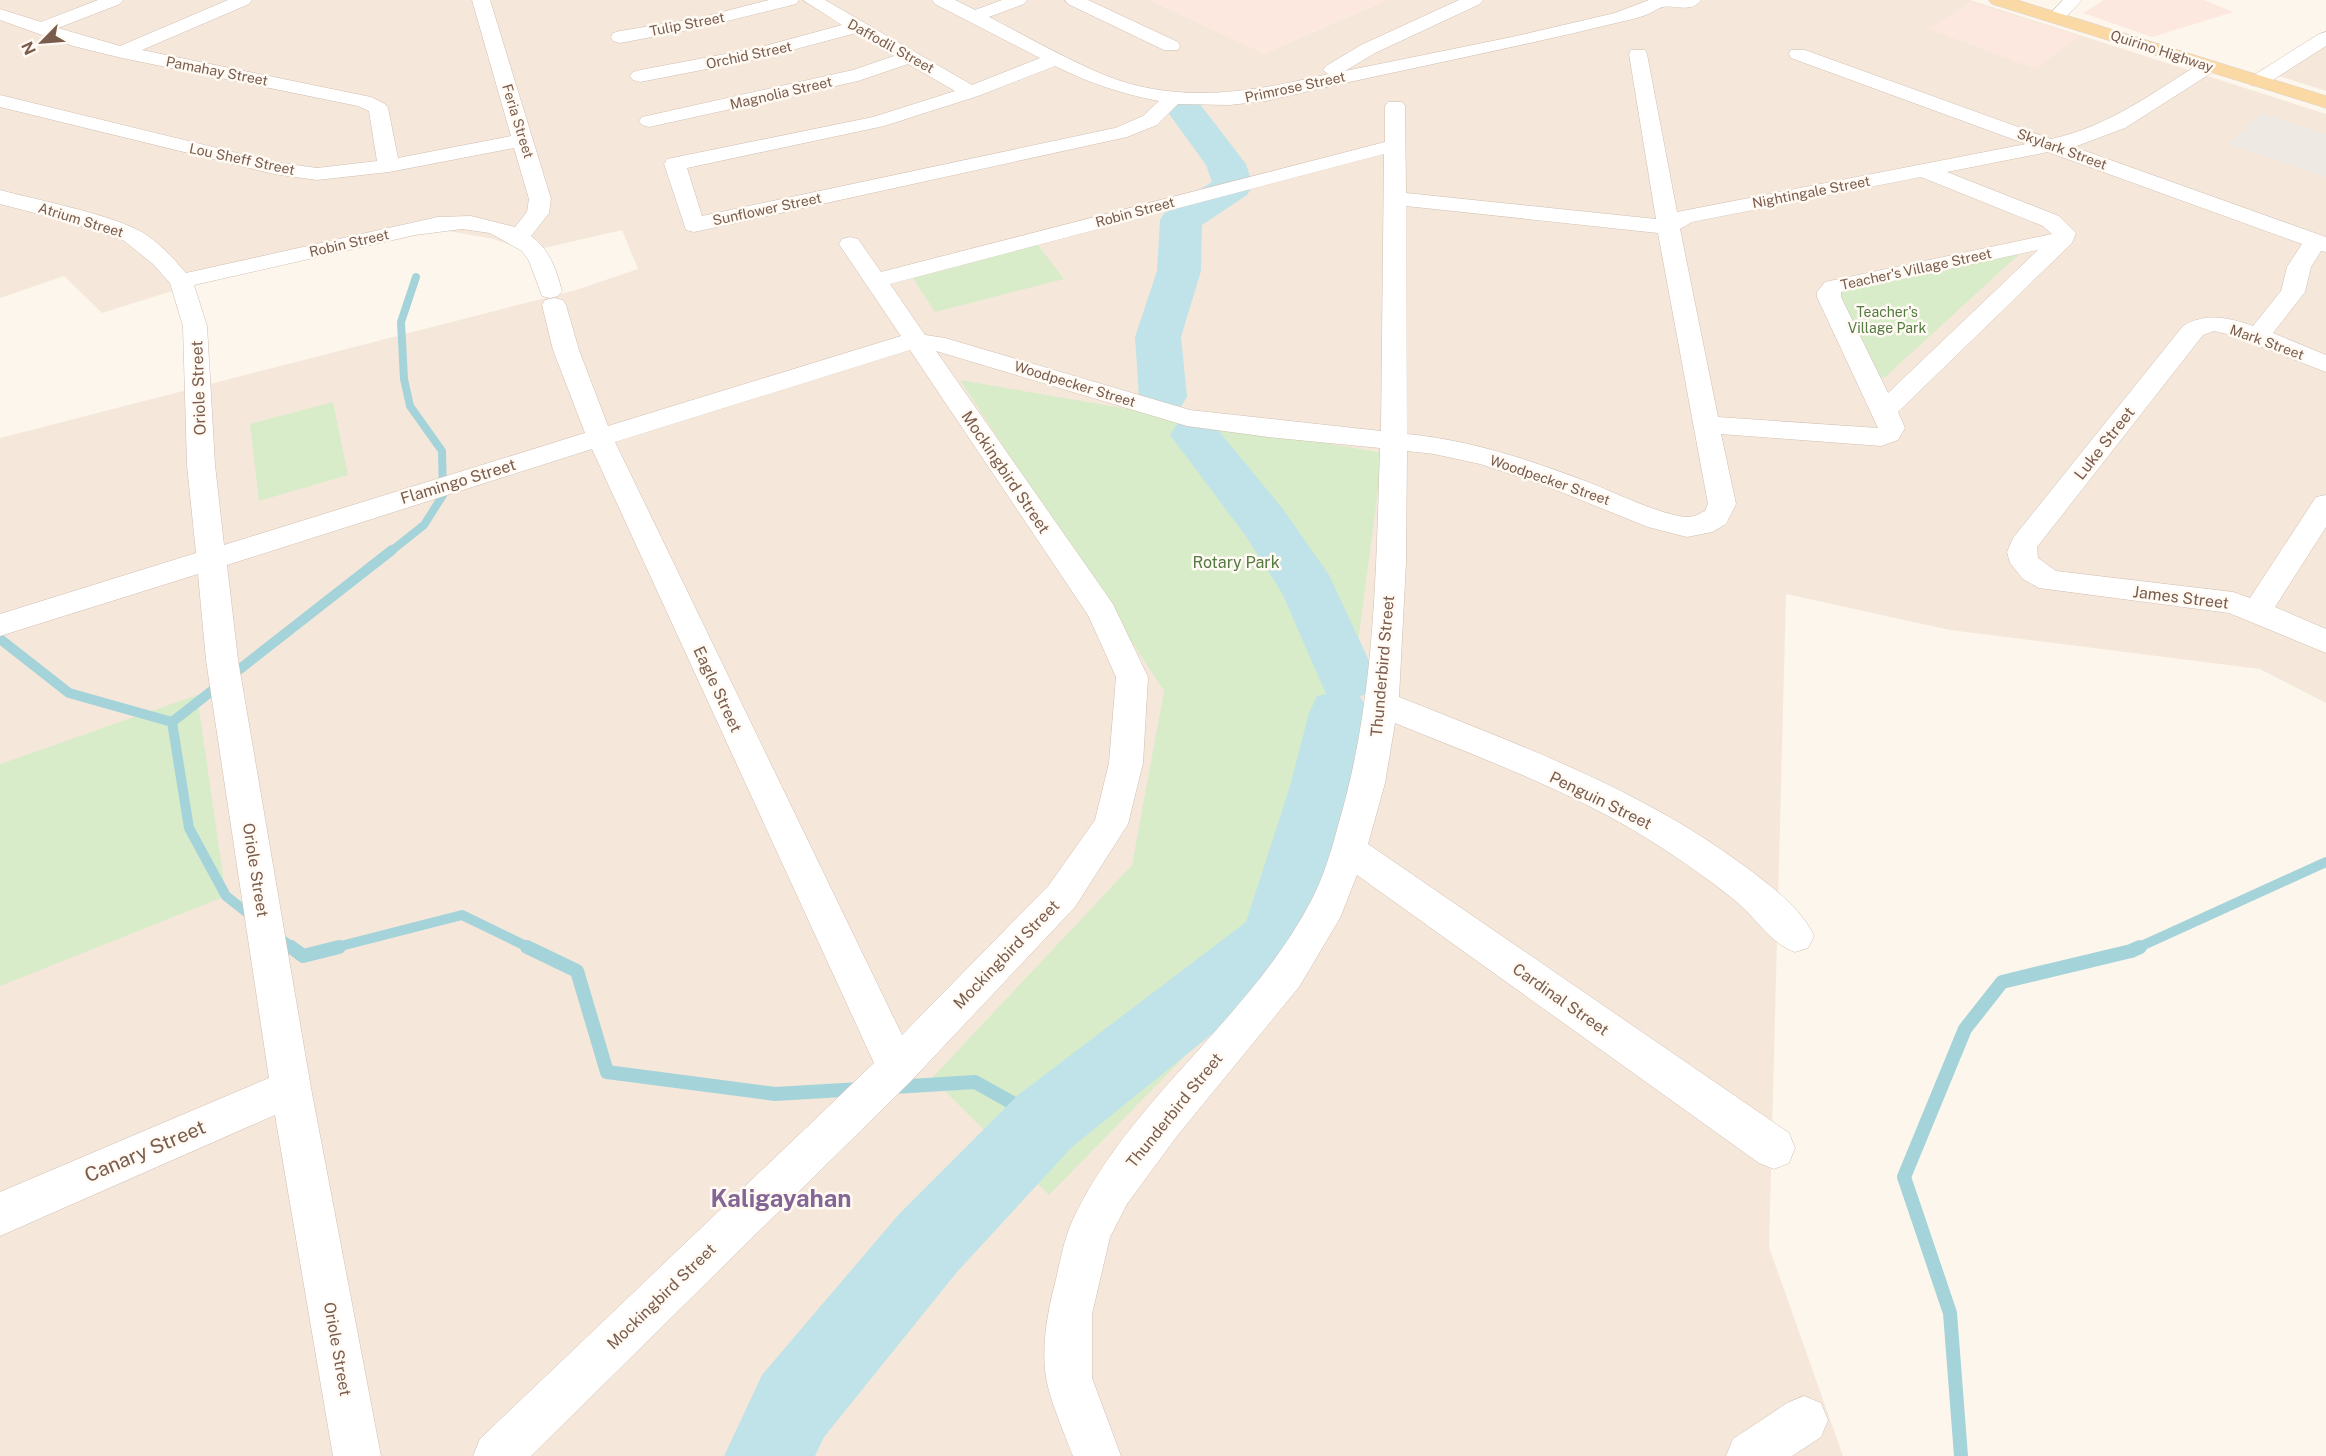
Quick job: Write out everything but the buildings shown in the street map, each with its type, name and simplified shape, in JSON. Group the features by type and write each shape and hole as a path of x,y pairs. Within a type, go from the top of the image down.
{"main road":[{"name":"Quirino Highway","path":"1998,0 2326,102"}],"street":[{"path":"39,29 114,0"},
{"path":"122,52 243,0"},
{"name":"Feria Street","path":"481,0 540,200 538,213 518,237"},
{"name":"Tulip Street","path":"620,37 699,23 758,10 790,0"},
{"name":"Daffodil Street","path":"812,0 971,92"},
{"name":"Primrose Street","path":"940,0 1089,76 1131,90 1172,98 1229,99 1266,95 1512,43 1641,11 1660,0 1679,4 1692,0"},
{"path":"973,17 1018,0"},
{"path":"1074,0 1171,46"},
{"path":"1329,80 1331,72 1336,68 1392,38 1474,0"},
{"path":"2056,17 2073,0"},
{"name":"Pamahay Street","path":"0,14 39,29 122,52 364,101 378,108 389,166"},
{"name":"Orchid Street","path":"640,76 804,43 857,27"},
{"path":"1392,38 1441,57"},
{"path":"2267,84 2315,56 2326,38"},
{"name":"Woodpecker Street","path":"918,342 936,343 1187,418 1268,429 1434,445 1485,457 1551,478 1658,520 1687,527 1702,525 1716,518 1722,504 1667,227 1638,54"},
{"name":"Skylark Street","path":"1798,54 2320,243"},
{"name":"Magnolia Street","path":"650,121 858,75 911,56"},
{"name":"Sunflower Street","path":"1056,59 971,92 867,124 675,165 694,225 1082,141 1144,124 1160,114 1172,98"},
{"name":"Nightingale Street","path":"1394,198 1667,227 1685,217 2076,140 2118,124 2208,66"},
{"name":"Lou Sheff Street","path":"0,101 274,168 317,174 389,166 523,140"},
{"name":"Thunderbird Street","path":"1097,1456 1069,1378 1070,1314 1090,1231 1112,1189 1162,1122 1286,975 1327,907 1349,850 1368,783 1382,704 1391,562 1390,440 1395,106"},
{"name":"Robin Street","path":"875,281 1396,146"},
{"path":"1884,411 2064,238 2065,233 2051,221 1923,170"},
{"name":"Atrium Street","path":"0,197 81,218 131,235 161,259 181,281"},
{"name":"Robin Street","path":"181,281 437,225 462,222 482,224 518,237"},
{"name":"Eagle Street","path":"518,237 538,255 572,369 599,436 897,1068"},
{"name":"Teacher's Village Street","path":"1706,425 1881,437 1888,434 1892,429 1829,297 1829,292 1833,287 2064,238"},
{"path":"2257,337 2293,292 2299,267 2320,243"},
{"name":"Mockingbird Street","path":"496,1456 897,1068 1062,896 1111,824 1126,763 1132,677 1102,612 850,244"},
{"name":"Oriole Street","path":"181,281 195,326 201,465 209,559 222,660 291,1088 357,1456"},
{"name":"Mark Street","path":"2208,324 2226,326 2326,363"},
{"name":"Luke Street","path":"2031,570 2023,562 2021,555 2023,545 2192,331 2208,324"},
{"name":"Flamingo Street","path":"0,625 599,436 900,344 918,342"},
{"path":"2258,611 2326,504"},
{"name":"James Street","path":"2031,570 2050,581 2061,583 2211,599 2258,611 2326,642"},
{"name":"Penguin Street","path":"1382,704 1517,760 1617,805 1679,840 1750,891 1795,936"},
{"name":"Cardinal Street","path":"1349,850 1773,1148"},
{"name":"Canary Street","path":"0,1214 291,1088"},
{"path":"1750,1456 1804,1420"}],"shaded area":[{"path":"0,0 1150,0 1264,53 1387,0 1970,0 2326,114 2326,703 2260,669 1950,630 1786,594 1769,1247 1843,1456 0,1456 0,438 576,290 638,269 622,230 527,252 494,239 442,230 201,282 102,313 64,276 0,298"},
{"path":"1150,0 1387,0 1264,53"},
{"path":"2104,0 2204,0 2233,12 2152,37 2083,13"},
{"path":"1970,2 2079,36 2036,69 1929,29"},
{"path":"2326,34 2326,91 2260,70"},
{"path":"2262,113 2326,134 2326,177 2228,144"}],"green space":[{"path":"1038,245 1064,279 935,312 912,277"},
{"name":"Teacher's Village Park","path":"2027,247 1884,378 1867,372 1827,290"},
{"name":"Rotary Park","path":"960,380 1383,453 1328,870 1235,1005 1049,1195 932,1078 1132,865 1164,691"},
{"path":"333,402 348,475 259,501 250,424"},
{"path":"197,695 226,896 0,986 0,764"}],"waterway":[{"path":"1163,397 1158,337 1179,271 1181,220 1233,186 1226,164 1186,111"},
{"path":"390,552 424,525 443,495 442,451 410,406 404,379 401,322 416,277"},
{"path":"1195,435 1264,522 1309,589 1347,678"},
{"path":"172,722 392,550"},
{"path":"0,639 69,693 172,722"},
{"path":"769,1456 793,1406 928,1243 1045,1121 1275,941 1322,786 1339,713"},
{"path":"172,722 189,828 226,896 254,918"},
{"path":"2137,948 2326,862"},
{"path":"333,948 462,915 530,948"},
{"path":"276,935 293,948"},
{"path":"291,947 303,956 339,947"},
{"path":"527,947 577,971 607,1072 775,1094 860,1089"},
{"path":"1961,1456 1950,1313 1904,1177 1965,1029 2002,982 2140,947"},
{"path":"894,1087 975,1082 1045,1121"}],"district":[{"name":"Kaligayahan","path":"781,1199"}]}
